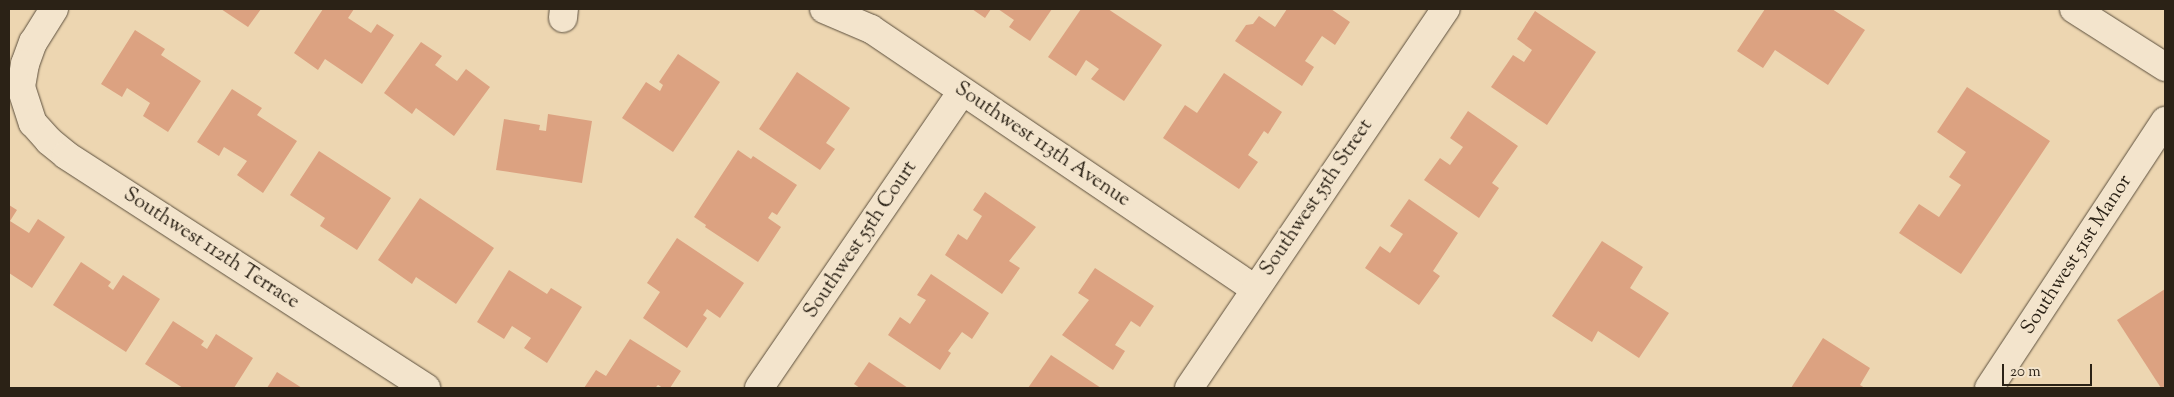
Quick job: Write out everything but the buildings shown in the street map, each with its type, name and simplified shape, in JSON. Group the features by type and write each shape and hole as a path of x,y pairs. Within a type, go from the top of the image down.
{"street":[{"name":"Southwest 112th Terrace","path":"54,9 33,42 25,64 21,87 33,123 49,141 66,155 426,388"},
{"name":"Southwest 113th Avenue","path":"824,9 871,29 1255,288"},
{"name":"Southwest 55th Street","path":"1188,388 1446,9"},
{"path":"2074,9 2165,67"},
{"name":"Southwest 55th Court","path":"759,388 962,92"},
{"name":"Southwest 51st Manor","path":"1989,388 2165,121"}]}
